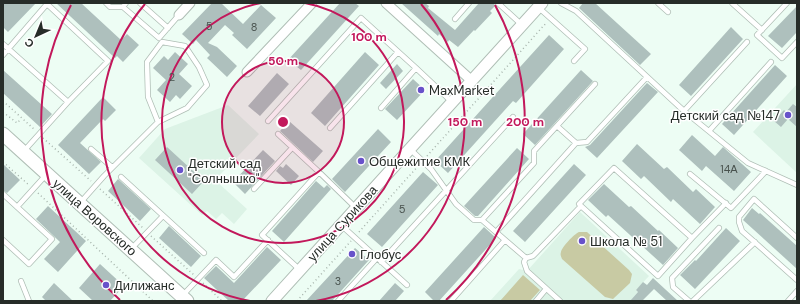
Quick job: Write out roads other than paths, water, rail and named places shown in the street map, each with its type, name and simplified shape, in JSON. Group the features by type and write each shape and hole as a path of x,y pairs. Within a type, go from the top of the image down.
{"main road":[{"name":"улица Воровского","path":"3,134 184,298"}],"street":[{"path":"179,15 190,3"},
{"path":"247,72 312,3"},
{"path":"386,3 472,81"},
{"name":"улица Сурикова","path":"276,298 540,5"}],"lane":[{"path":"106,3 110,7 124,5 159,38 179,15"},
{"path":"140,3 168,28"},
{"path":"455,19 469,3"},
{"path":"498,3 522,25"},
{"path":"561,3 576,11 684,111 748,163 797,185"},
{"path":"658,3 668,12"},
{"path":"732,3 762,30"},
{"path":"787,3 757,35 782,58 797,42"},
{"path":"3,55 47,4 108,61 68,102 23,152"},
{"path":"540,5 551,18 585,49 574,62"},
{"path":"268,121 361,18 452,102"},
{"path":"80,203 112,167 158,122 188,108 207,85 199,67 184,46 162,42 147,62 148,97 158,122"},
{"path":"684,111 747,42"},
{"path":"3,44 68,102"},
{"path":"330,128 398,52"},
{"path":"709,131 772,62"},
{"path":"381,108 416,68"},
{"path":"496,232 576,143 586,142 647,77"},
{"path":"482,220 534,163 534,151 595,84"},
{"path":"382,262 513,117"},
{"path":"557,126 576,143"},
{"path":"278,134 356,208"},
{"path":"254,189 292,148"},
{"path":"91,149 112,167"},
{"path":"410,149 431,169 456,204 474,220 482,220 526,258"},
{"path":"526,258 533,256 581,206 579,204 614,168 692,238"},
{"path":"690,174 731,208 766,171"},
{"path":"300,270 262,235 318,172"},
{"path":"17,207 47,174"},
{"path":"121,177 204,253"},
{"path":"3,194 52,239 29,264 3,240"},
{"path":"797,238 754,199 739,217 742,231 797,280"},
{"path":"581,206 658,276 726,203"},
{"path":"130,249 163,216"},
{"path":"341,225 407,285"},
{"path":"719,228 672,278 673,287 692,301 755,242"},
{"path":"184,298 198,279 216,260 234,277 268,240"},
{"path":"452,301 505,240"},
{"path":"338,301 377,258"},
{"path":"526,258 524,262 527,271 560,301"},
{"path":"21,281 28,301"},
{"path":"536,301 546,289"},
{"path":"788,301 797,291"}],"place":[{"name":"MaxMarket","path":"421,90"},
{"name":"Детский сад №147","path":"788,115"},
{"name":"Общежитие КМК","path":"361,161"},
{"name":"Детский сад \"Солнышко\"","path":"180,170"},
{"name":"Школа № 51","path":"582,241"},
{"name":"Глобус","path":"352,254"},
{"name":"Дилижанс","path":"106,285"}]}
